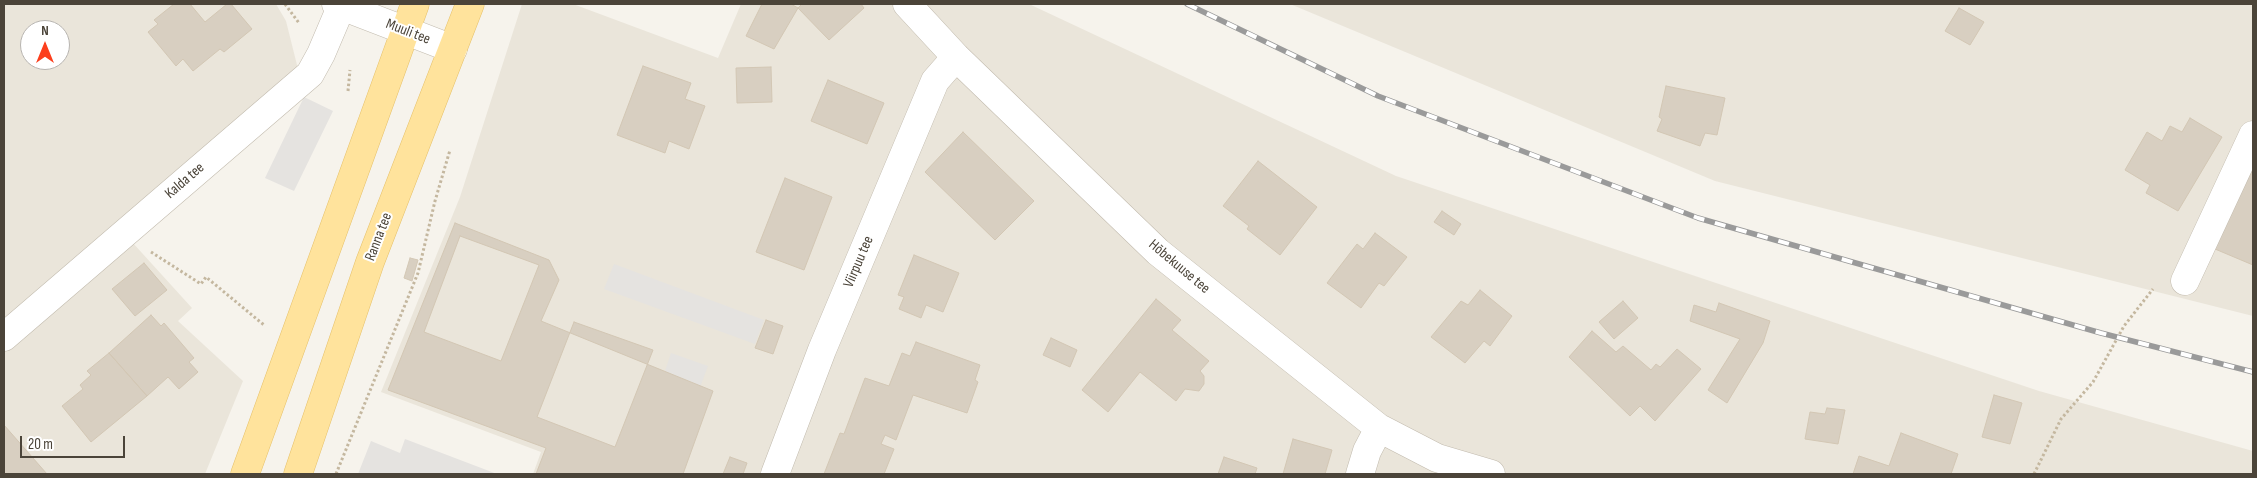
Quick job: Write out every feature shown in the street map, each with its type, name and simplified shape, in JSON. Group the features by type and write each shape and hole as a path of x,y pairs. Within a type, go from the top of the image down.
{"main road":[{"path":"245,474 415,4"},
{"name":"Ranna tee","path":"298,474 370,262 470,4"}],"street":[{"name":"Hõbekuuse tee","path":"907,4 956,57 1158,252 1379,428 1437,458 1491,474"},
{"name":"Muuli tee","path":"338,5 453,49"},
{"name":"Kalda tee","path":"4,337 310,74 321,54 338,5"},
{"name":"Viirpuu tee","path":"775,474 822,350 935,80 956,57"},
{"path":"2185,281 2253,134"},
{"path":"1360,474 1367,451 1379,428"}],"path":[{"path":"336,474 418,273 435,201 452,145"},
{"path":"124,234 201,284 206,277 264,325"},
{"path":"2034,474 2061,419 2094,382 2124,326 2154,288 2185,281"}],"shaded area":[{"path":"4,4 276,4 286,21 298,69 132,242 192,308 178,321 243,381 205,474 4,474"},
{"path":"522,4 573,4 718,58 741,4 1029,4 1396,176 2039,391 2253,451 2253,474 533,474 541,452 381,392 460,197"},
{"path":"1290,4 2253,4 2253,316 1715,181"},
{"path":"304,97 333,111 294,191 265,178"},
{"path":"614,264 764,320 755,344 604,289"},
{"path":"671,353 708,366 699,390 663,377"},
{"path":"405,439 497,474 358,474 371,441 400,453"}],"building":[{"path":"174,4 190,4 205,22 227,4 231,4 252,29 224,52 220,49 193,71 183,59 176,66 148,32 158,24 154,20"},
{"path":"762,4 791,4 798,8 774,49 746,36"},
{"path":"802,4 861,4 864,8 829,40 798,8"},
{"path":"1959,8 1984,22 1970,45 1945,31"},
{"path":"643,66 691,83 685,99 705,106 689,149 669,141 665,153 617,135"},
{"path":"771,67 772,102 737,103 736,68"},
{"path":"828,80 884,103 867,144 811,121"},
{"path":"1666,86 1725,98 1717,135 1705,133 1700,146 1657,131 1662,119 1659,117"},
{"path":"2190,118 2222,137 2178,211 2146,193 2150,185 2125,170 2147,132 2162,141 2170,126 2182,132"},
{"path":"963,132 1034,201 995,240 925,172"},
{"path":"1258,161 1317,207 1280,255 1247,229 1249,226 1223,206"},
{"path":"2253,164 2253,265 2215,249"},
{"path":"785,178 832,197 804,270 756,252"},
{"path":"1442,211 1461,224 1454,235 1434,222"},
{"path":"455,223 549,260 559,280 541,321 713,391 683,474 536,474 546,448 388,390"},
{"path":"1375,233 1407,257 1384,286 1379,283 1361,308 1327,283 1357,244 1363,249"},
{"path":"460,236 539,265 501,361 424,332"},
{"path":"914,255 959,273 943,312 926,305 921,318 899,309 904,297 898,295"},
{"path":"410,258 418,260 412,281 404,278"},
{"path":"144,263 167,290 135,316 112,289"},
{"path":"1480,290 1512,316 1490,346 1484,341 1465,363 1431,337 1461,301 1468,305"},
{"path":"1156,299 1181,320 1172,330 1209,361 1200,371 1204,376 1204,384 1199,391 1185,389 1176,401 1140,372 1108,412 1082,390"},
{"path":"1623,301 1638,318 1614,339 1599,322"},
{"path":"1719,303 1770,321 1763,343 1727,403 1708,390 1740,339 1690,321 1694,305 1716,312"},
{"path":"151,315 161,326 164,323 194,358 189,362 198,372 179,389 168,377 147,396 109,353"},
{"path":"766,320 783,326 773,354 755,348"},
{"path":"574,322 653,350 615,447 537,417"},
{"path":"1592,331 1616,352 1623,346 1651,370 1656,364 1660,367 1677,349 1701,369 1655,421 1640,406 1630,416 1569,357"},
{"path":"1051,338 1077,350 1070,367 1043,355"},
{"path":"916,342 980,365 975,380 978,382 967,413 913,395 896,440 885,435 881,444 894,449 884,474 824,474 840,433 844,434 865,378 889,386 902,353 910,356"},
{"path":"109,353 147,396 91,442 62,406 83,389 80,385 91,375 87,371"},
{"path":"1994,395 2022,403 2010,444 1982,437"},
{"path":"1827,408 1845,410 1838,444 1805,439 1810,412 1825,414"},
{"path":"4,425 47,474 4,474"},
{"path":"1901,433 1958,454 1951,474 1853,474 1859,456 1889,466"},
{"path":"1293,439 1332,450 1325,474 1283,474"},
{"path":"730,457 747,463 743,474 723,474"},
{"path":"1224,457 1257,468 1255,474 1218,474"}],"railway":[{"path":"1187,4 1378,96 1698,218 2101,333 2253,372"}]}
